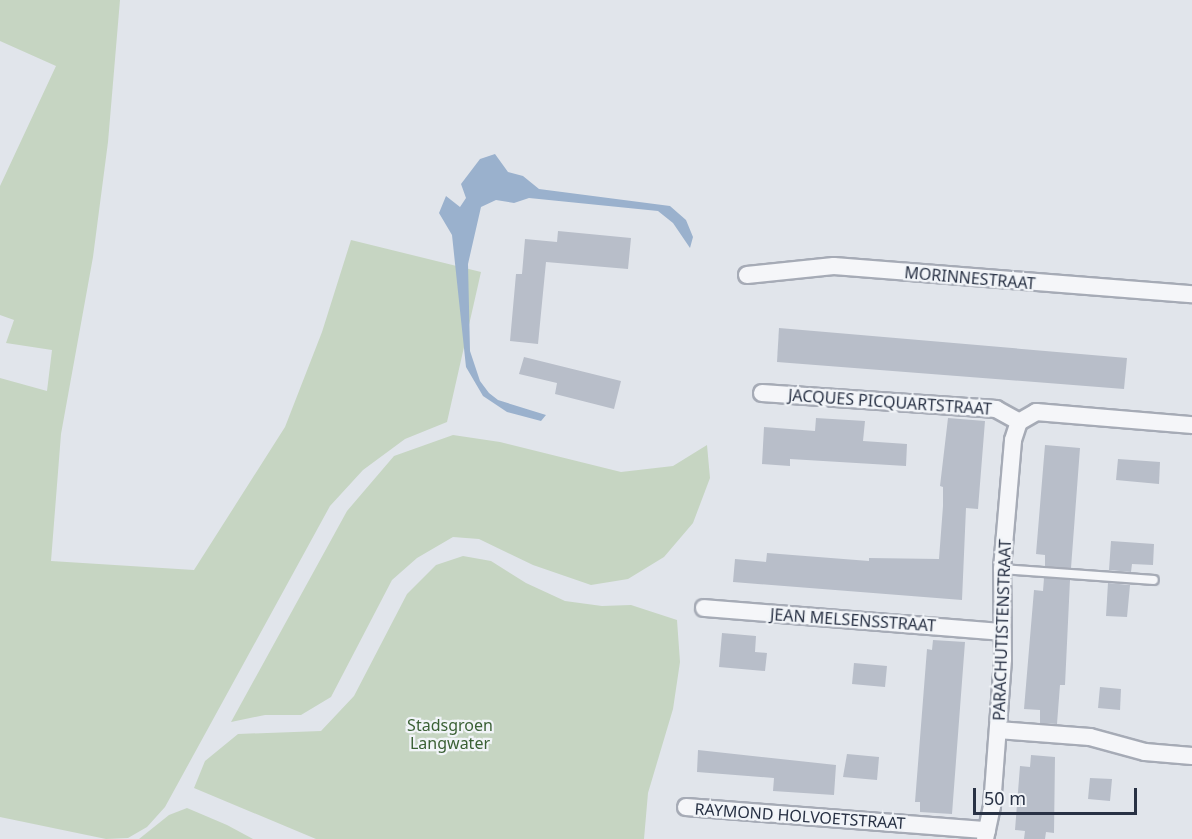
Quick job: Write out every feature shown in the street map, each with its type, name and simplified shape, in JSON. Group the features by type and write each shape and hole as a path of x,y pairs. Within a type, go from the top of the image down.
{"street":[{"name":"MORINNESTRAAT","path":"747,275 834,266 1192,294"},
{"name":"JACQUES PICQUARTSTRAAT","path":"762,393 996,409 1019,422"},
{"path":"1019,422 1036,412 1192,425"},
{"name":"PARACHUTISTENSTRAAT","path":"986,834 998,730 1002,569 1013,440 1019,422"},
{"name":"JEAN MELSENSSTRAAT","path":"704,608 1002,632"},
{"path":"998,730 1090,737 1145,752 1192,756"},
{"name":"RAYMOND HOLVOETSTRAAT","path":"686,807 986,834"}],"lane":[{"path":"1002,569 1154,580"}],"green space":[{"path":"0,0 120,0 108,142 93,257 61,434 51,561 194,570 285,427 322,332 351,240 481,272 447,422 405,439 363,470 330,506 165,807 147,827 128,838 106,839 0,817 0,378 47,391 52,350 6,343 14,320 0,315 0,186 56,66 0,41"},
{"path":"453,435 500,442 621,472 673,466 707,445 710,478 693,523 664,557 628,579 591,585 533,565 479,539 453,537 417,558 392,580 331,697 301,715 265,715 231,722 347,511 394,456"},
{"name":"Stadsgroen Langwater","path":"463,556 491,561 526,583 565,601 602,606 631,605 677,620 680,662 673,709 648,793 644,839 316,839 194,788 205,761 238,734 321,731 354,696 407,594 436,565"},
{"path":"187,808 253,839 139,839 169,815"}],"water":[{"path":"495,154 508,172 523,176 539,189 670,206 686,220 693,237 690,248 673,223 658,211 529,198 514,203 496,200 481,207 468,264 470,351 480,381 489,393 498,400 546,415 541,421 507,412 483,396 466,367 452,235 439,213 446,196 460,207 466,198 461,184 480,159"}],"building":[{"path":"558,231 631,238 628,269 546,262 538,344 510,341 516,274 522,274 525,239 557,242"},
{"path":"779,328 1127,358 1124,389 777,362"},
{"path":"524,357 621,381 614,409 555,394 557,383 519,374"},
{"path":"816,418 865,421 863,441 907,444 906,466 790,459 790,466 762,464 764,427 815,431"},
{"path":"948,418 985,421 978,509 966,508 962,600 733,582 735,559 766,562 767,553 869,561 869,558 939,559 943,506 943,487 940,486"},
{"path":"1045,445 1080,448 1071,568 1045,566 1045,555 1036,554"},
{"path":"1118,459 1160,462 1159,484 1116,480"},
{"path":"1111,541 1154,544 1153,565 1132,564 1131,572 1109,570"},
{"path":"1044,578 1070,580 1065,685 1060,685 1057,724 1040,723 1040,710 1024,709 1034,590 1043,591"},
{"path":"1108,583 1130,585 1127,617 1106,616"},
{"path":"722,633 756,636 755,652 767,653 765,671 719,667"},
{"path":"933,640 965,642 952,814 920,812 920,802 915,802 927,649 932,650"},
{"path":"854,663 887,666 885,687 852,684"},
{"path":"1100,687 1121,689 1120,710 1098,708"},
{"path":"698,750 836,765 834,795 773,791 774,778 697,772"},
{"path":"847,754 879,757 877,780 843,777"},
{"path":"1031,755 1055,757 1054,833 1046,832 1045,839 1024,839 1025,831 1015,830 1020,766 1030,767"},
{"path":"1090,778 1112,779 1110,801 1088,799"}]}
